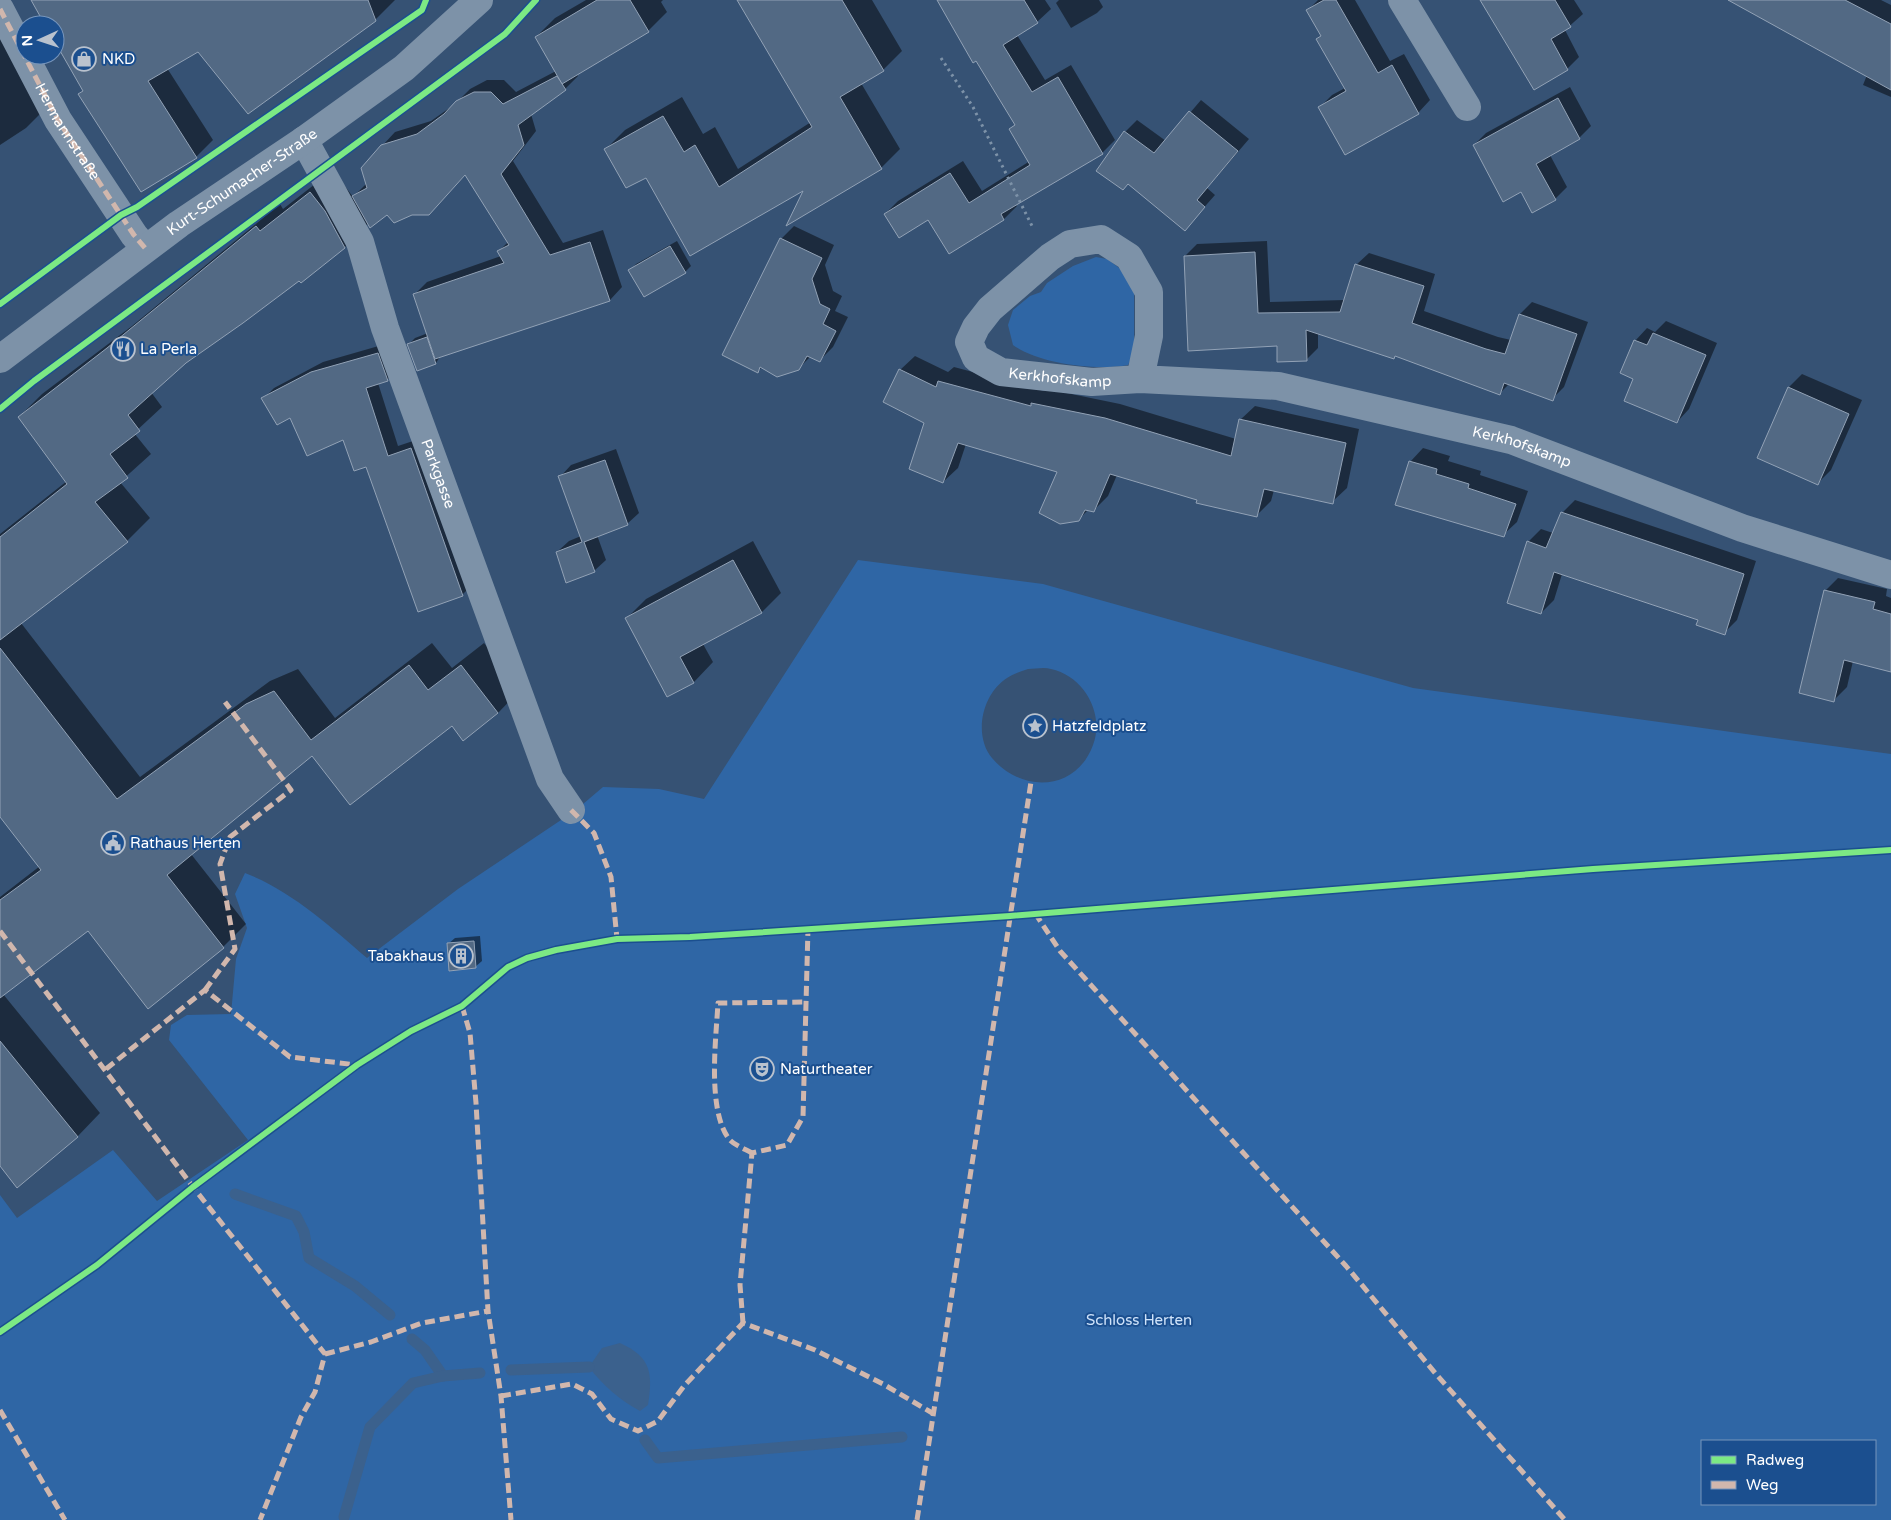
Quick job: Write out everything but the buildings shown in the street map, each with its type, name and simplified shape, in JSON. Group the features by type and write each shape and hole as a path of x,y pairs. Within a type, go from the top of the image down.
{"street":[{"path":"1402,0 1467,107"},
{"name":"Kurt-Schumacher-Straße","path":"0,358 145,248 304,140 404,68 474,3"},
{"name":"Hermannstraße","path":"0,9 58,120 134,235 145,248"},
{"name":"Parkgasse","path":"304,140 360,242 385,328 550,779 570,810"},
{"name":"Kerkhofskamp","path":"1140,379 1148,336 1149,292 1130,257 1101,239 1070,244 1050,257 990,309 976,327 969,342 976,358 1001,372 1092,382 1140,379 1278,386 1511,440 1742,528 1891,575"}],"path":[{"path":"941,58 973,107 1032,226 1050,257"}],"green space":[{"path":"1096,257 1107,259 1126,273 1134,293 1134,353 1128,365 1101,367 1069,364 1038,357 1024,352 1013,345 1008,325 1013,310 1030,296 1041,292 1047,283 1073,266"},
{"name":"Schloss Herten","path":"858,560 1043,584 1413,688 1891,754 1891,1520 0,1520 0,1195 17,1218 113,1150 157,1201 248,1140 169,1040 171,1025 187,1015 231,1014 236,959 247,928 235,894 245,873 262,880 294,899 367,958 458,889 576,810 603,787 659,789 704,799","holes":["1042,668 1063,673 1082,688 1094,709 1096,733 1093,745 1085,760 1074,772 1061,779 1047,782 1032,782 1004,769 992,758 986,749 983,738 983,715 986,704 998,685 1017,673 1028,669"]}],"shaded area":[{"path":"620,1343 630,1348 644,1360 650,1375 648,1405 640,1411 612,1392 589,1367 602,1348"}],"waterway":[{"path":"235,1194 296,1216 304,1232 309,1258 355,1286 390,1315"},
{"path":"412,1339 425,1350 443,1376"},
{"path":"511,1370 589,1367"},
{"path":"344,1517 370,1427 413,1383 443,1376 480,1373"},
{"path":"645,1440 658,1458 902,1437"}],"marked path":[{"path":"0,9 58,120 134,235 145,248"},
{"path":"205,990 235,949 220,864 230,837 291,790 225,702"},
{"path":"917,1520 1031,782"},
{"path":"571,810 594,833 611,877 617,939"},
{"path":"1035,913 1060,951 1346,1266 1436,1374 1565,1520"},
{"path":"743,1323 740,1285 752,1153 787,1145 803,1117 808,928"},
{"path":"0,931 193,1187 325,1354 315,1392 301,1417 260,1520"},
{"path":"106,1069 205,990 290,1057 357,1065"},
{"path":"752,1153 729,1139 722,1126 718,1111 714,1074 718,1003 806,1002"},
{"path":"462,1006 470,1033 488,1311 501,1396 511,1520"},
{"path":"325,1354 371,1342 422,1323 488,1311"},
{"path":"501,1396 572,1384 592,1394 611,1419 638,1431 658,1421 684,1386 743,1323 815,1350 883,1384 934,1414"},
{"path":"0,1410 65,1520"}],"cycle path":[{"path":"0,304 121,215 137,207 422,10 426,0"},
{"path":"0,409 34,381 505,34 536,0"},
{"path":"0,1332 97,1265 193,1187 357,1065 411,1031 462,1006 508,967 527,958 556,950 617,939 690,937 1010,916 1593,869 1891,850"}],"place":[{"name":"NKD","path":"84,59"},
{"name":"La Perla","path":"123,349"},
{"name":"Hatzfeldplatz","path":"1035,726"},
{"name":"Rathaus Herten","path":"113,843"},
{"name":"Tabakhaus","path":"461,956"},
{"name":"Naturtheater","path":"762,1069"}]}
